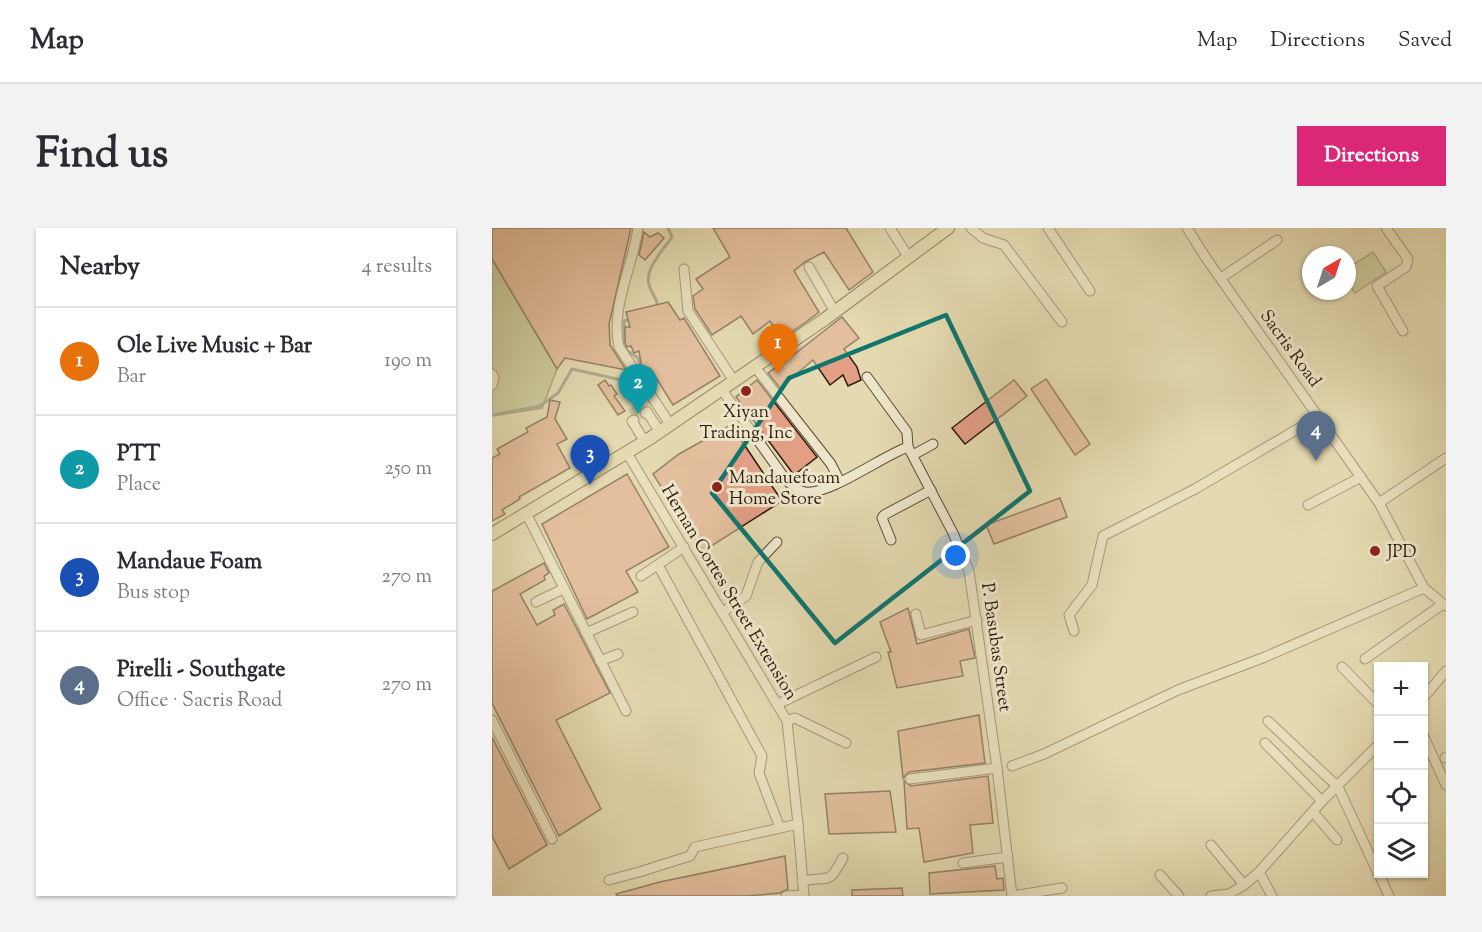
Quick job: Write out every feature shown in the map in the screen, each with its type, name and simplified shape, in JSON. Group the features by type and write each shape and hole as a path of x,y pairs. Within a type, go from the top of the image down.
{"main road":[{"path":"492,534 527,515 660,432 835,312 948,228"}],"street":[{"path":"638,228 616,335 619,347 670,424"},
{"path":"890,228 909,258"},
{"path":"971,228 982,238 1004,245 1062,322"},
{"path":"1048,228 1090,291"},
{"name":"Sacris Road","path":"1187,228 1379,503 1424,588 1445,605"},
{"path":"1386,228 1408,259 1406,267 1377,286 1403,330"},
{"path":"1221,278 1276,240"},
{"path":"810,267 835,312"},
{"path":"684,269 688,311 734,381"},
{"path":"755,367 831,464 840,482"},
{"path":"492,374 494,378 492,385"},
{"name":"P. Basubas Street","path":"867,377 907,432 911,451 953,533 969,572 997,768 1012,896"},
{"path":"722,390 786,480 806,492 815,492 911,451 933,444"},
{"path":"645,411 660,432"},
{"path":"632,419 645,442"},
{"path":"1074,631 1069,615 1092,585 1103,536 1195,489 1313,420 1322,422"},
{"name":"Hernan Cortes Street Extension","path":"627,453 787,721 804,895"},
{"path":"1379,503 1446,458"},
{"path":"1308,505 1361,477"},
{"path":"891,540 882,518 884,515 931,490"},
{"path":"527,515 626,711"},
{"path":"723,612 746,596 758,562 777,542"},
{"path":"641,576 684,547"},
{"path":"658,565 762,756 759,772 780,828"},
{"path":"1012,766 1044,754 1178,690 1265,657 1424,588"},
{"path":"536,602 563,589"},
{"path":"1365,659 1445,605"},
{"path":"586,633 633,612"},
{"path":"916,614 921,635 977,620"},
{"path":"600,661 618,654"},
{"path":"778,704 876,657"},
{"path":"1342,667 1374,700"},
{"path":"1428,693 1446,673"},
{"path":"787,721 795,718 846,743"},
{"path":"492,720 552,839"},
{"path":"1268,721 1338,787 1374,863"},
{"path":"1265,743 1322,801"},
{"path":"1428,746 1446,785"},
{"path":"1211,896 1229,894 1259,872 1322,801 1374,749"},
{"path":"910,779 997,768"},
{"path":"1313,812 1337,840"},
{"path":"609,879 690,856 695,847 798,825"},
{"path":"1211,845 1244,885"},
{"path":"963,863 1008,857"},
{"path":"802,881 828,879 833,876 843,858"},
{"path":"1259,872 1272,896"},
{"path":"1160,874 1179,896"},
{"path":"1381,878 1389,896"},
{"path":"1012,896 1062,888"},
{"path":"786,896 804,895"}],"highlighted area":[{"path":"946,315 1030,491 835,643 712,493 789,378"}],"green space":[{"path":"1373,252 1386,272 1356,292 1356,263"},
{"path":"492,259 557,369 542,408 492,416"}],"building":[{"path":"492,228 631,228 609,324 610,345 626,370 565,358 557,369 492,259"},
{"path":"713,228 846,228 873,272 849,290 824,252 794,271 819,312 806,322 781,339 770,321 753,334 741,316 712,335 695,309 693,296 703,289 696,279 730,257"},
{"path":"644,232 650,237 658,233 664,238 645,260 639,255"},
{"path":"668,302 680,320 684,318 720,376 673,405 650,368 642,369 639,351 634,353 631,346 627,347 625,342 625,327 630,327 626,312"},
{"path":"842,317 859,338 844,349 857,367 861,380 848,386 843,375 830,385 813,360 780,388 768,373"},
{"path":"1046,379 1090,444 1075,455 1031,389"},
{"path":"605,380 617,394 614,396 625,411 618,415 598,385"},
{"path":"757,380 817,457 794,475 736,397"},
{"path":"1014,380 1027,396 965,444 952,428"},
{"path":"550,400 560,402 555,419 567,439 557,444 570,468 519,497 520,499 502,510 505,514 492,521 492,458 500,454 497,449 528,432 526,428 547,417"},
{"name":"Mandauefoam Home Store","path":"731,425 782,501 702,552 653,474 679,454"},
{"path":"627,474 669,547 626,571 638,592 587,619 542,524"},
{"path":"1060,498 1067,517 994,544 986,525"},
{"path":"544,563 549,573 544,576 545,580 520,594 537,625 555,615 553,610 564,604 610,693 556,720 601,809 559,836 492,703 492,591"},
{"path":"908,608 917,644 969,629 975,658 960,661 963,676 897,688 888,652 891,652 880,622"},
{"path":"979,715 985,763 909,772 903,778 898,731"},
{"path":"492,737 547,845 509,869 492,836"},
{"path":"988,776 993,823 970,825 973,853 924,862 919,828 907,829 904,781 911,786"},
{"path":"890,791 896,832 829,834 825,794"},
{"path":"785,856 788,889 780,893 748,896 617,896 616,894 660,882"},
{"path":"995,866 997,879 1003,878 1004,890 930,894 929,873"},
{"path":"902,888 903,896 852,896 852,890"}],"waterway":[{"path":"658,307 648,279 652,266 672,237 668,228"},
{"path":"492,415 540,406 558,393 572,369 626,381 642,371 638,358 625,349 624,321 631,319"}],"tunnel":[{"path":"630,414 642,407"}],"place":[{"name":"Ole Live Music + Bar","path":"778,374"},
{"name":"Xiyan Trading, Inc","path":"746,391"},
{"name":"PTT","path":"638,414"},
{"name":"Pirelli - Southgate","path":"1316,461"},
{"name":"Mandaue Foam","path":"590,485"},
{"name":"Mandauefoam Home Store","path":"717,487"},
{"name":"JPD","path":"1375,551"}]}
